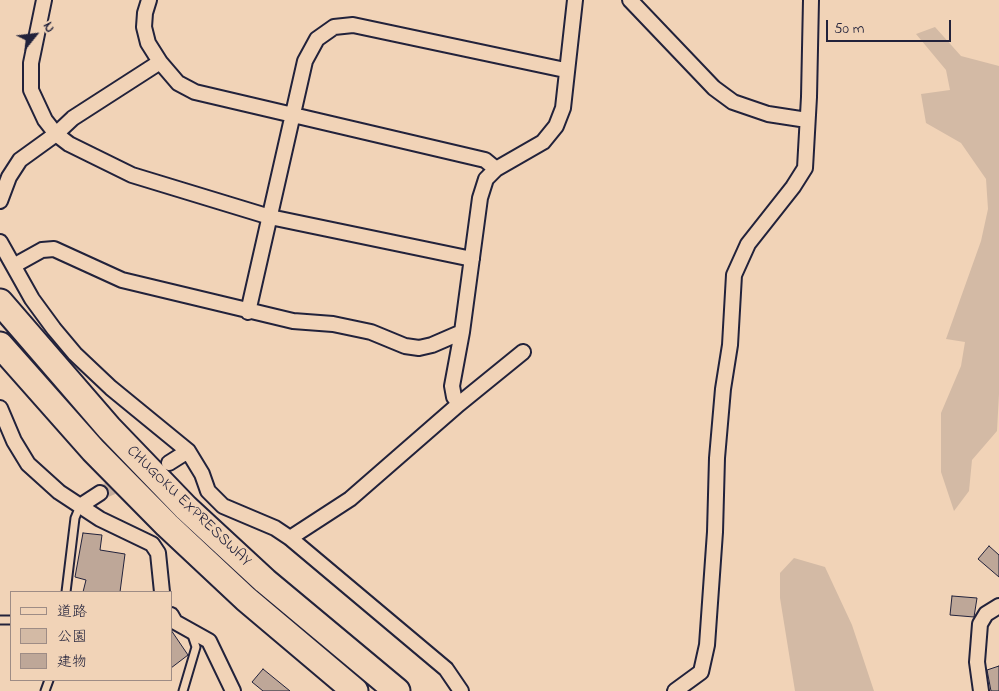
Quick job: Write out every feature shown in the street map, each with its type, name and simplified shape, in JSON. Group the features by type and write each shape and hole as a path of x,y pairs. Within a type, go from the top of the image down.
{"highway":[{"name":"CHUGOKU EXPRESSWAY","path":"0,302 109,428 186,508 265,581 397,691"},
{"name":"CHUGOKU EXPRESSWAY","path":"0,345 93,450 167,525 246,599 355,691"}],"street":[{"path":"44,0 31,62 31,90 45,120 56,134 69,144 132,175 270,217 472,259"},
{"path":"149,0 145,13 144,27 148,43 160,62 178,83 195,92 485,160 496,169"},
{"path":"459,404 454,397 452,386 462,332 480,198 486,179 496,169 543,142 556,126 563,108 575,0"},
{"path":"630,0 714,88 733,102 768,114 807,120"},
{"path":"675,691 701,672 707,645 715,532 717,458 723,389 730,345 734,275 748,244 793,187 805,168 811,0"},
{"path":"248,312 305,61 317,39 334,27 353,25 566,70"},
{"path":"0,201 9,177 20,160 56,134 74,118 160,62"},
{"path":"0,242 15,265 32,298 75,354 111,388 188,451 198,466 208,491 224,506 275,528 290,538 446,669 462,691"},
{"path":"15,265 42,250 54,249 122,280 156,286 248,312 293,321 333,324 371,332 405,346 419,348 432,345 462,332"},
{"path":"290,538 350,499 459,404 523,352"},
{"path":"0,408 14,441 28,464 59,492 100,519 152,544 158,553 162,591"},
{"path":"169,463 188,451"},
{"path":"80,506 100,493"},
{"path":"981,691 977,662 980,624 986,614 999,606"},
{"path":"172,617 175,622 209,641 233,691"}],"lane":[{"path":"66,591 75,518 80,506"},
{"path":"172,628 188,630 196,647 183,691"}],"green space":[{"path":"935,27 961,56 999,66 999,394 997,431 972,460 969,491 954,511 941,472 941,413 961,366 965,342 946,339 981,241 988,209 986,179 961,143 926,123 921,94 950,90 946,70 916,34"},
{"path":"794,558 825,567 852,625 874,691 795,691 780,598 780,573"}],"building":[{"path":"83,533 102,535 100,550 125,554 120,591 83,591 86,580 75,577"},
{"path":"989,546 999,555 999,577 978,559"},
{"path":"952,596 977,598 974,617 950,615"},
{"path":"172,631 188,655 172,667"},
{"path":"999,666 999,691 991,691 987,670"},
{"path":"263,669 290,691 263,691 252,682"}],"tunnel":[{"path":"100,493 129,480"}]}
